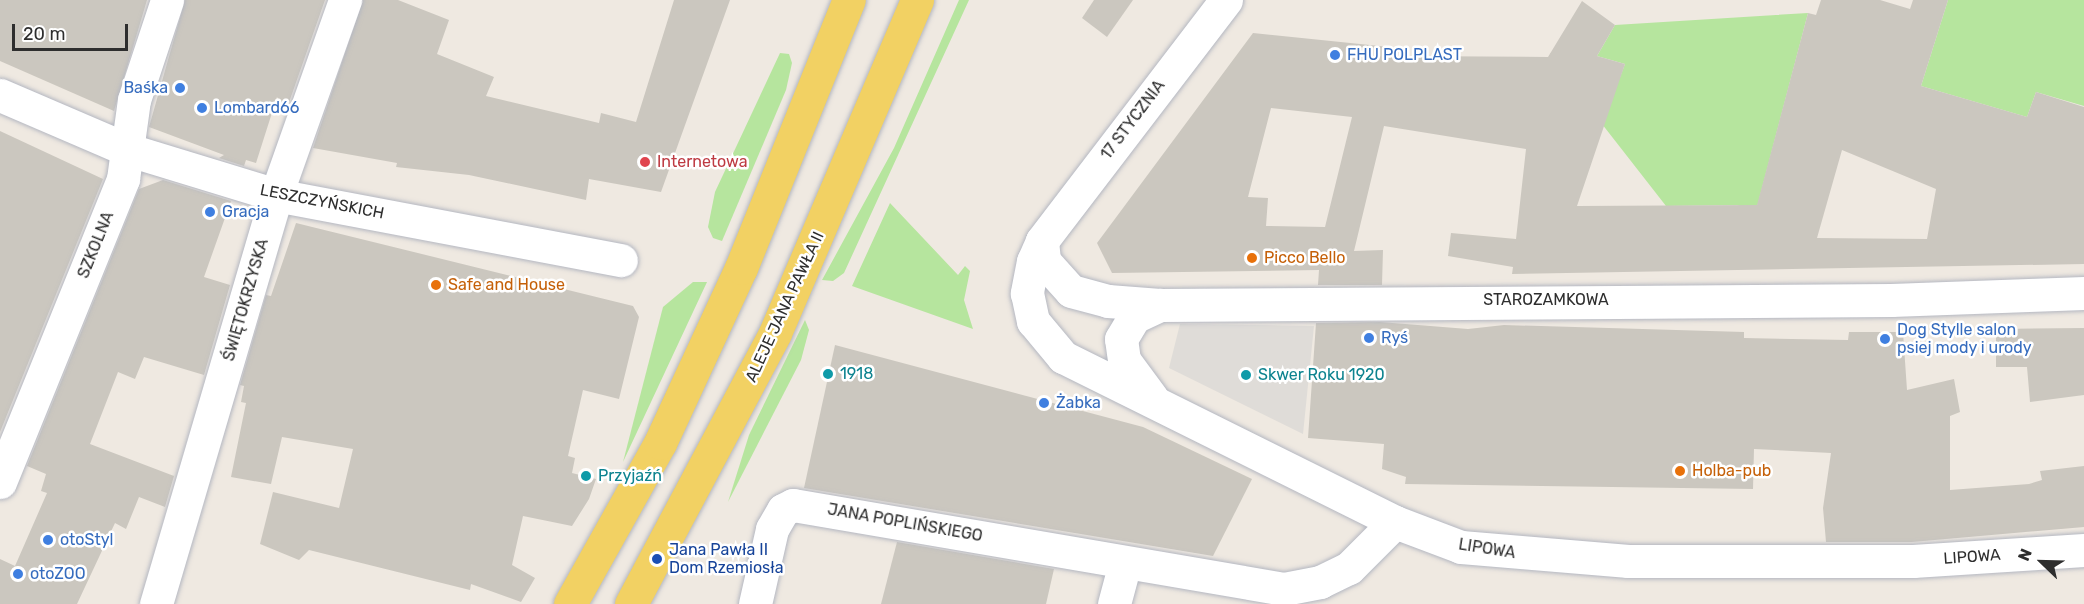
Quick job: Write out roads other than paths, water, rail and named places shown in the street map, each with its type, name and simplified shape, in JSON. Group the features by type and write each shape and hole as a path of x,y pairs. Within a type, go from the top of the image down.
{"main road":[{"path":"570,604 660,443 731,289 849,0"},
{"name":"ALEJE JANA PAWŁA II","path":"631,604 775,333 917,0"}],"street":[{"name":"SZKOLNA","path":"0,481 123,179 134,100 167,0"},
{"name":"ŚWIĘTOKRZYSKA","path":"156,604 276,195 345,0"},
{"name":"17 STYCZNIA","path":"1042,241 1226,0"},
{"name":"LESZCZYŃSKICH","path":"0,94 126,149 276,195 621,260"},
{"name":"STAROZAMKOWA","path":"1042,241 1044,261 1071,291 1108,301 1160,305 1891,300 2084,293"},
{"name":"LIPOWA","path":"1042,241 1028,293 1039,332 1063,357 1395,522 1461,547 1628,561 1913,561 2084,550"},
{"path":"1155,401 1124,360 1121,339 1134,317 1160,305"},
{"name":"JANA POPLIŃSKIEGO","path":"755,604 772,529 783,510 793,505 1284,589 1320,582 1349,568 1395,522"},
{"path":"1114,604 1125,563"}],"place":[{"name":"FHU POLPLAST","path":"1335,55"},
{"name":"Baśka","path":"180,88"},
{"name":"Lombard66","path":"202,108"},
{"name":"Internetowa","path":"645,162"},
{"name":"Gracja","path":"210,212"},
{"name":"Picco Bello","path":"1252,258"},
{"name":"Safe and House","path":"436,285"},
{"name":"Ryś","path":"1369,338"},
{"name":"Dog Stylle salon psiej mody i urody","path":"1885,339"},
{"name":"1918","path":"828,374"},
{"name":"Skwer Roku 1920","path":"1246,375"},
{"name":"Żabka","path":"1044,403"},
{"name":"Holba-pub","path":"1680,471"},
{"name":"Przyjaźń","path":"586,476"},
{"name":"otoStyl","path":"48,540"},
{"name":"Jana Pawła II Dom Rzemiosła","path":"657,559"},
{"name":"otoZOO","path":"18,574"}]}
